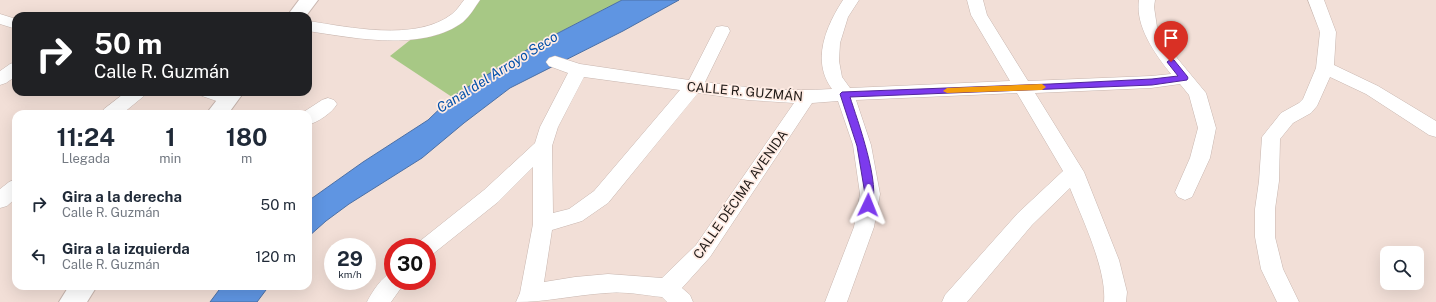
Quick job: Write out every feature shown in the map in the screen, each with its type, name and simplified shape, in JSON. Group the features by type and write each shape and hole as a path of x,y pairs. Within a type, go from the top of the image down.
{"street":[{"path":"300,12 310,0"},
{"path":"312,27 383,36 419,33 440,27 457,18 472,0"},
{"path":"836,302 864,227 870,194 862,146 845,94 833,78 830,61 832,43 840,17 851,0"},
{"path":"975,0 979,15 1074,172 1108,260 1116,292 1115,302"},
{"path":"1147,0 1146,7 1149,27 1184,78 1197,93 1207,128 1200,158 1185,192"},
{"path":"1288,302 1272,269 1265,237 1265,209 1269,181 1271,137 1287,118 1305,108 1311,102 1325,68 1328,32 1316,0"},
{"path":"0,19 12,23"},
{"path":"543,224 575,215 600,197 694,86 722,31"},
{"name":"CALLE R. GUZMÁN","path":"555,62 578,70 748,94 807,97 845,94 1152,82 1184,78"},
{"path":"1325,68 1372,90 1436,130"},
{"path":"578,70 549,127 543,146 543,224 538,297 575,286 608,283 674,295"},
{"path":"0,79 12,71"},
{"path":"115,110 133,96"},
{"path":"216,96 227,102"},
{"name":"CALLE DÉCIMA AVENIDA","path":"674,295 807,97"},
{"path":"312,115 328,104"},
{"path":"436,240 491,196 543,146"},
{"path":"953,302 1026,219 1074,172"},
{"path":"0,200 12,190"},
{"path":"72,302 81,290"},
{"path":"378,302 388,290"}],"green space":[{"path":"472,0 622,0 533,46 452,97 390,56 419,33 440,27"}],"water":[{"name":"Canal del Arroyo Seco","path":"622,0 679,0 623,31 510,88 464,123 422,158 349,204 312,233 312,198 363,162 428,120 452,97 533,46"},
{"path":"219,290 266,290 257,302 210,302"}],"slow traffic":[{"path":"947,91 1042,87"}],"route":[{"path":"868,205 870,194 862,146 845,94 1050,87 1152,82 1184,78 1171,62"}]}
